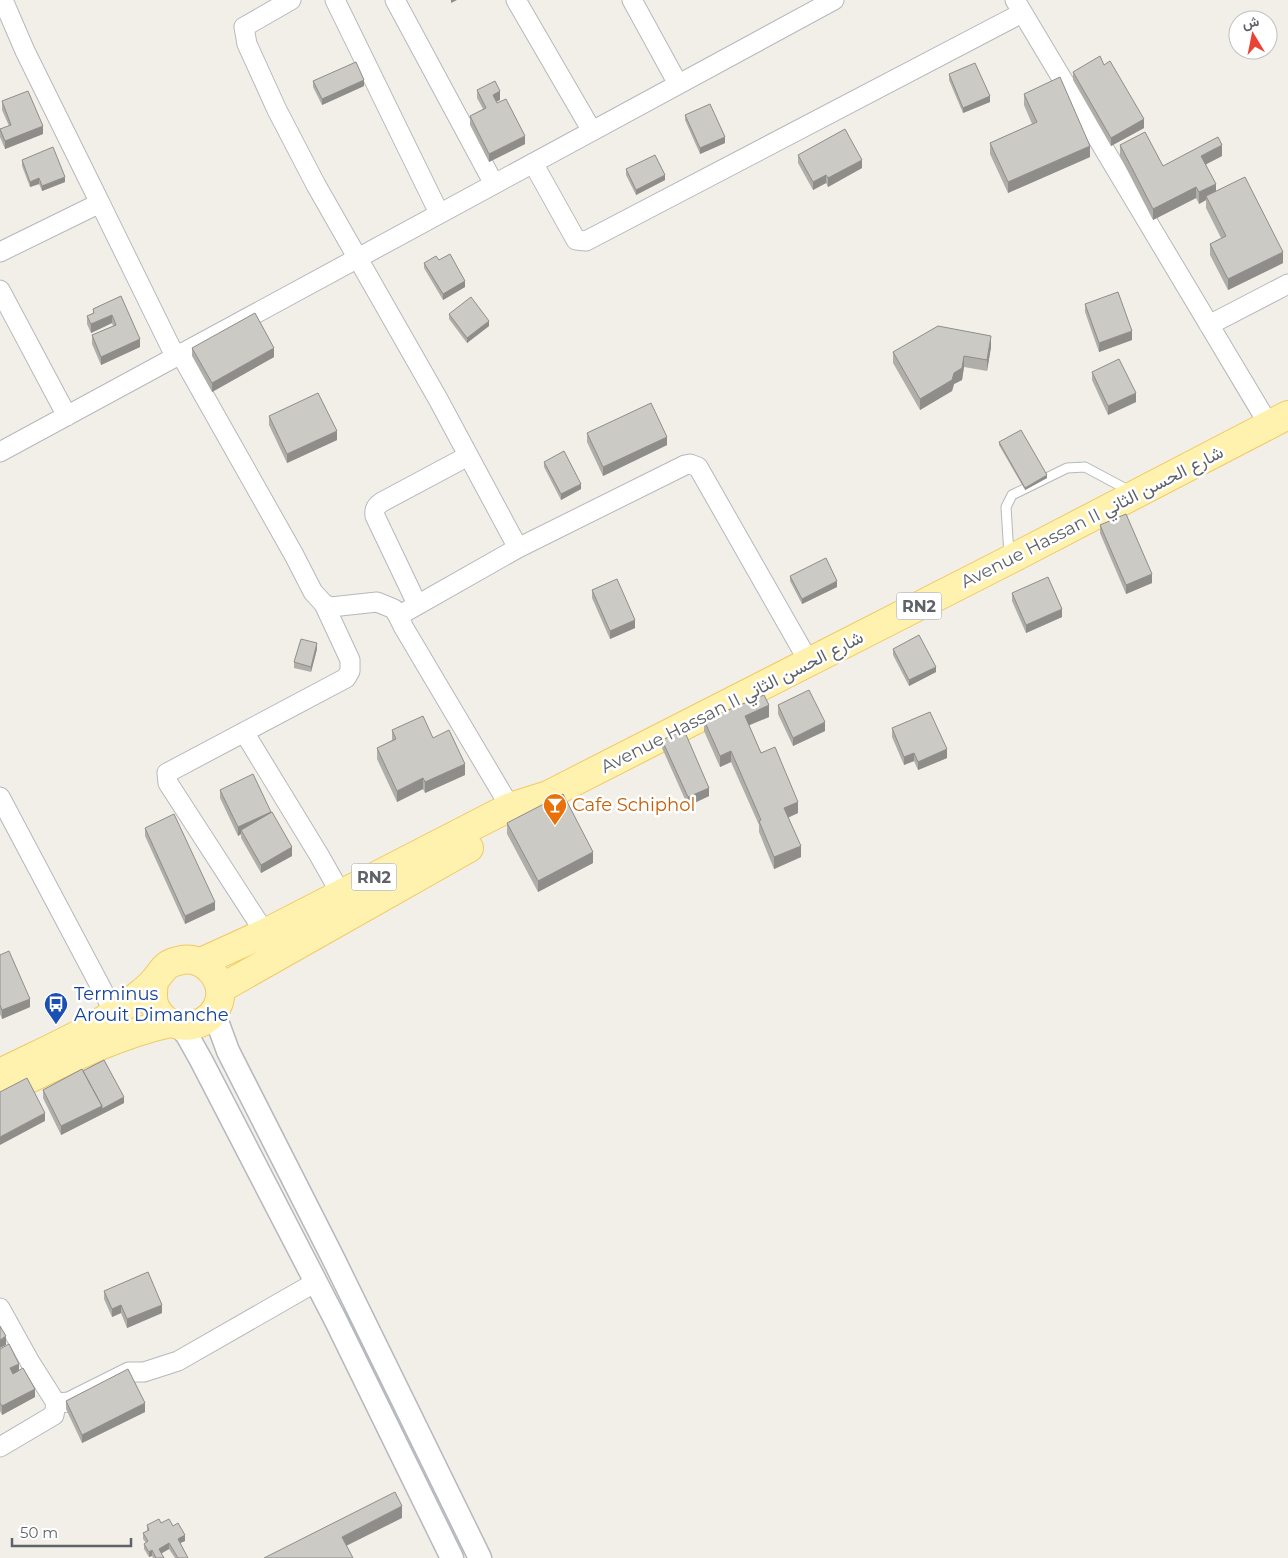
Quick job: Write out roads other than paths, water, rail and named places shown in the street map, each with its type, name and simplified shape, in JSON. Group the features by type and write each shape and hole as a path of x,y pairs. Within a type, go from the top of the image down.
{"main road":[{"name":"Avenue Hassan II شارع الحسن الثاني","path":"218,998 514,814 548,795 1009,560 1278,420"},
{"name":"Avenue Hassan II شارع الحسن الثاني","path":"201,962 265,934 341,894 514,814"},
{"name":"RN2","path":"0,1072 80,1033 114,1012 134,999 154,982 168,964 178,960 201,962"},
{"path":"201,962 217,978 218,998"},
{"path":"154,982 152,993 155,1005 161,1015 174,1024"},
{"name":"RN2","path":"0,1093 109,1041 149,1027 174,1024 197,1025 212,1014 218,998"}],"street":[{"path":"3,0 25,51 177,354 294,555 313,592 324,604 350,660 350,671 346,678 168,773 168,783 265,934"},
{"path":"291,0 244,27 245,35 277,110 316,185 358,257 518,548"},
{"path":"335,0 439,213"},
{"path":"395,0 494,184"},
{"path":"516,0 592,131"},
{"path":"632,0 678,84"},
{"path":"0,452 177,354 834,0"},
{"path":"533,163 576,240 586,242 1019,6 1209,325 1278,420"},
{"path":"0,252 100,203"},
{"path":"1209,325 1288,284"},
{"path":"0,290 67,416"},
{"path":"417,604 375,516 377,505 468,456"},
{"path":"398,616 518,548 685,465 694,465 698,467 809,662"},
{"path":"324,604 338,607 377,602 394,609 514,814"},
{"path":"244,732 341,894"},
{"path":"0,797 114,1012"},
{"path":"218,998 217,1021 228,1051 480,1558"},
{"path":"174,1024 187,1035 201,1060 316,1282 452,1558"},
{"path":"56,1404 69,1402 129,1372 144,1372 178,1361 316,1282"},
{"path":"0,1308 56,1404 54,1415 0,1447"}],"lane":[{"path":"1009,560 1006,507 1012,495 1067,468 1075,466 1085,467 1134,494"}],"place":[{"name":"Cafe Schiphol","path":"555,826"},
{"name":"Terminus Arouit Dimanche","path":"56,1025"}]}
